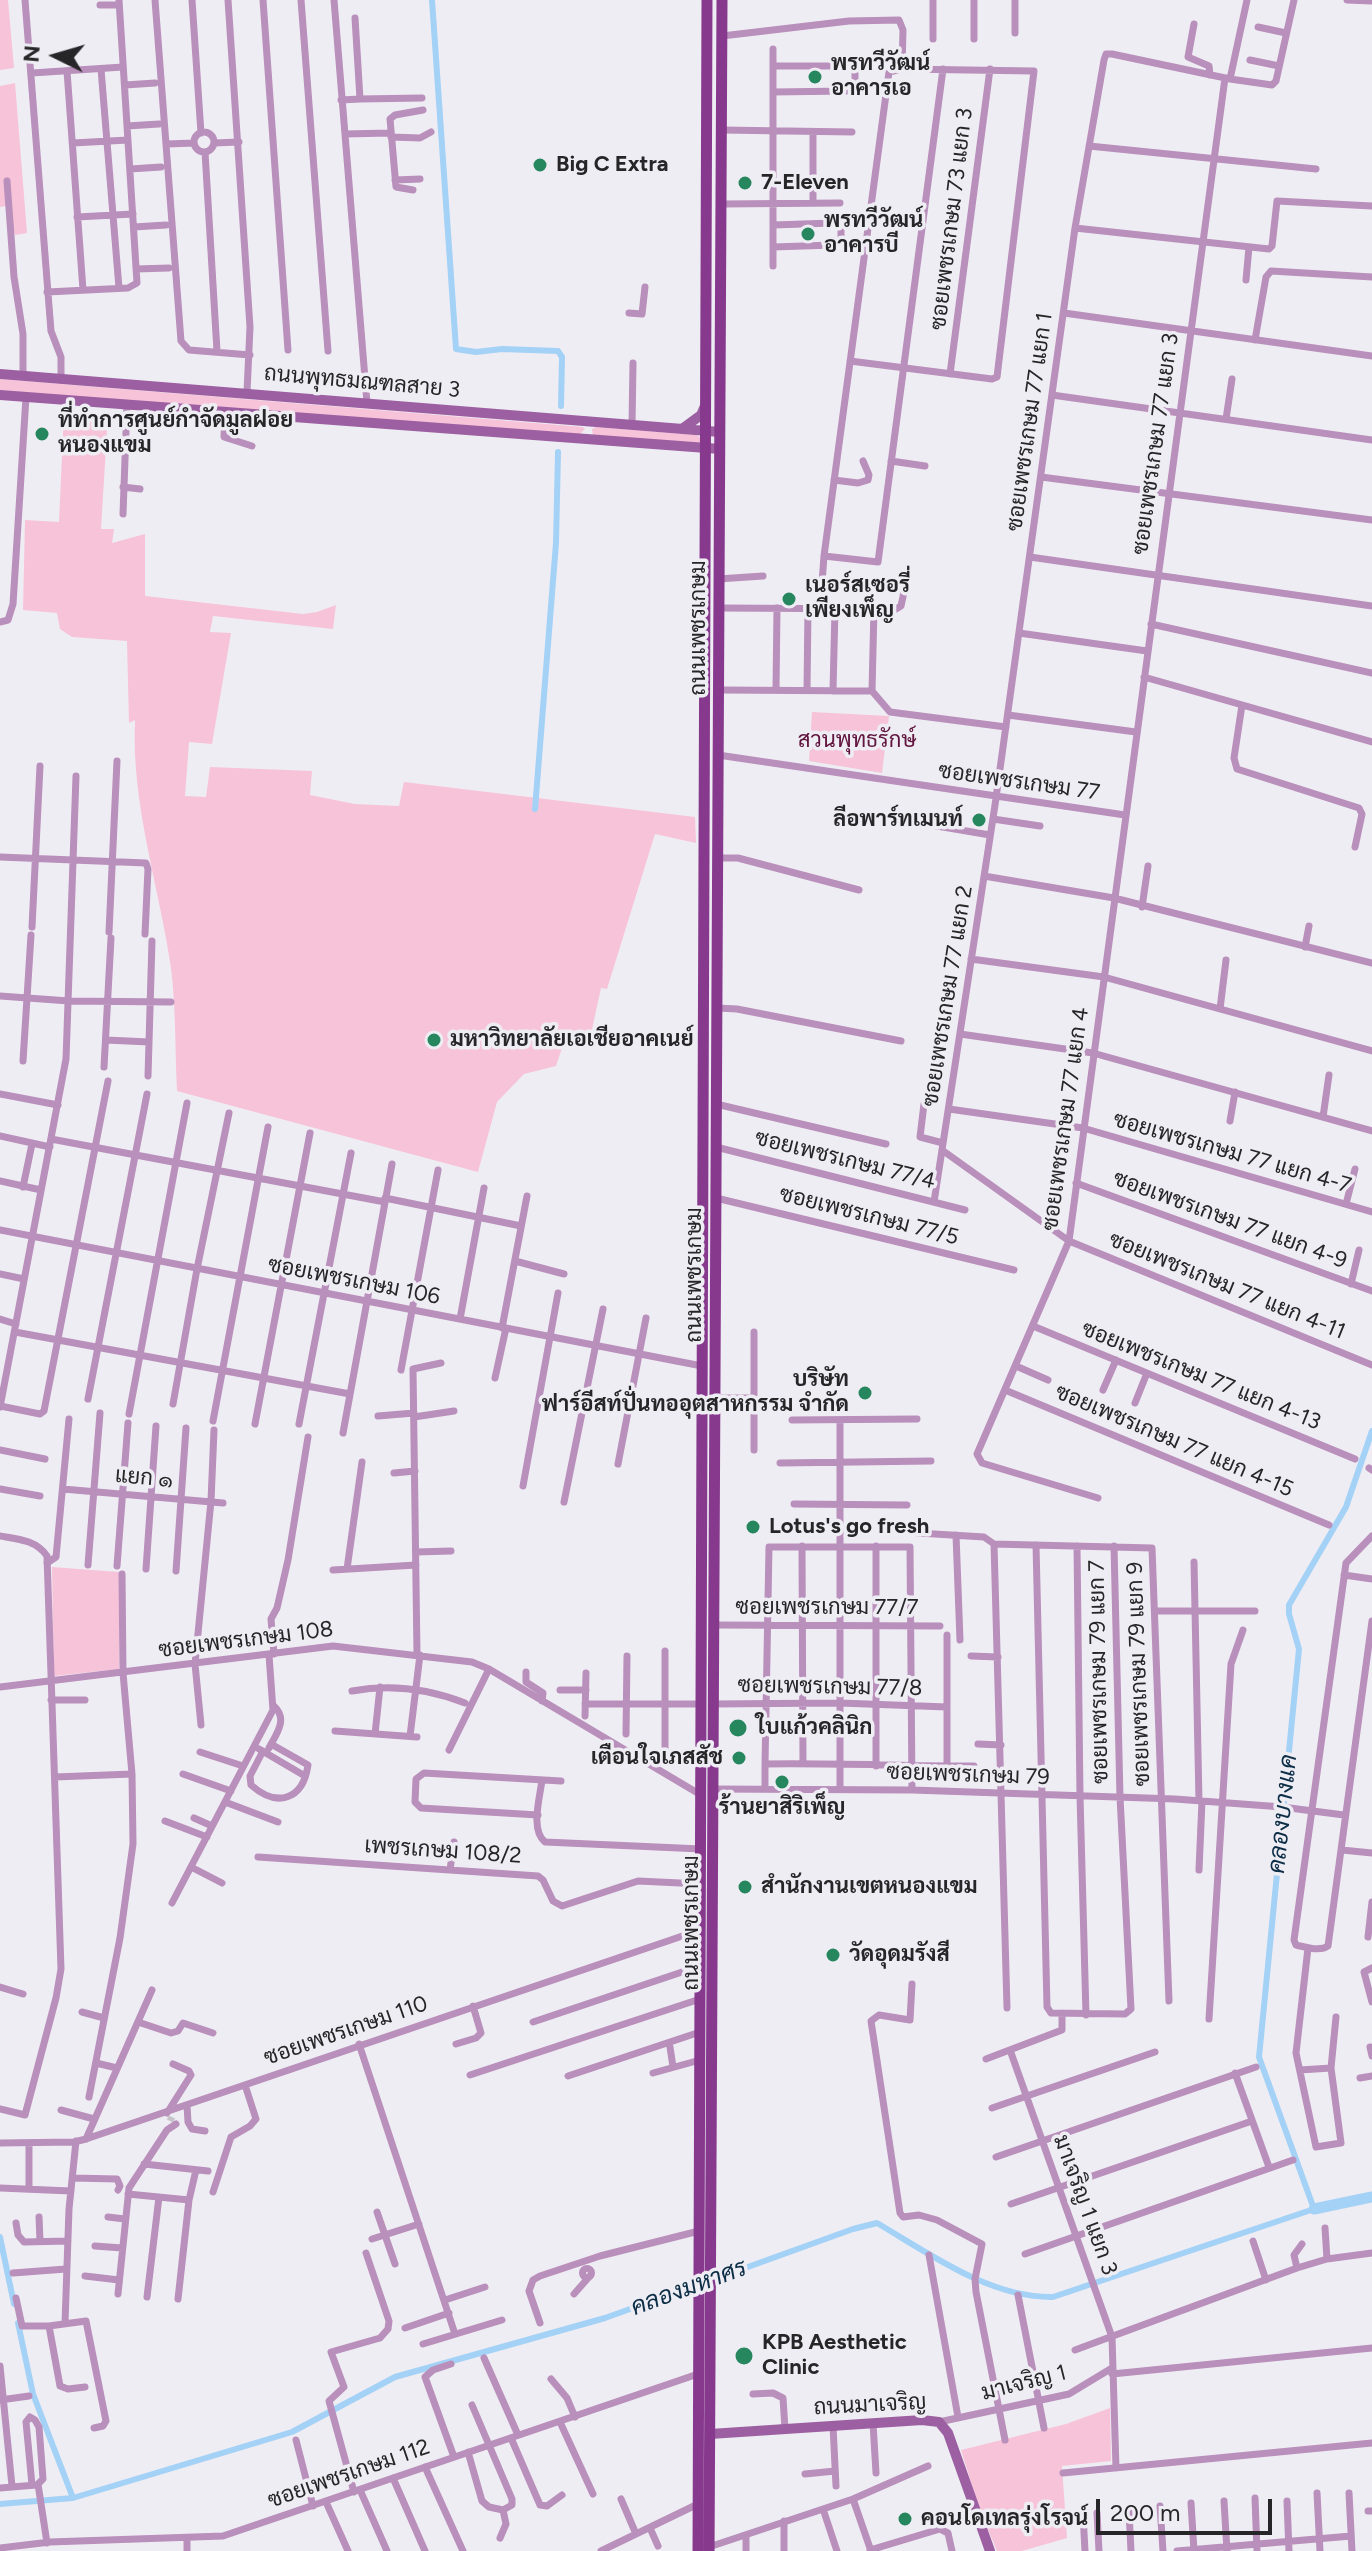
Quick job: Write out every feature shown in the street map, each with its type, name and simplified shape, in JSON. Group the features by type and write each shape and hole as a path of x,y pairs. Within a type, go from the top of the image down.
{"main road":[{"name":"ถนนเพชรเกษม","path":"705,2550 707,1704 702,1366 707,0"},
{"name":"ถนนเพชรเกษม","path":"707,1704 713,1625 722,0"},
{"name":"ถนนพุทธมณฑลสาย 3","path":"0,374 720,432"},
{"name":"ถนนพุทธมณฑลสาย 3","path":"0,395 720,449"},
{"path":"682,429 701,415 706,403"},
{"path":"580,440 588,436 581,421"},
{"path":"677,448 701,459 706,472"},
{"path":"704,823 718,823"},
{"path":"703,1145 716,1147"},
{"name":"ถนนเพชรเกษม","path":"705,2550 698,2504 705,2434 698,2374 705,2281 699,2231 700,2060 706,2032 700,1999 700,1930 701,1849 707,1792"},
{"name":"ถนนมาเจริญ","path":"705,2434 922,2420 939,2422 948,2433 990,2551"}],"street":[{"path":"25,0 47,292 51,331 61,357 61,378"},
{"path":"155,0 181,341 189,350 250,355"},
{"path":"192,0 201,133"},
{"path":"228,0 250,355 247,392"},
{"path":"263,0 288,350"},
{"path":"301,0 328,351"},
{"path":"334,0 367,403"},
{"path":"933,0 933,39"},
{"path":"974,0 974,39"},
{"path":"1015,0 1015,33"},
{"name":"ซอยเพชรเกษม 77 แยก 3","path":"1125,815 1212,159 1227,78 1247,0"},
{"path":"1194,24 1188,57 1209,66 1210,75 1272,85 1294,0"},
{"path":"1347,0 1372,1"},
{"path":"47,292 135,286 119,2 100,5"},
{"path":"355,18 360,99"},
{"path":"722,36 849,21 899,20 903,30 902,69"},
{"path":"1258,27 1286,33"},
{"path":"773,49 773,266"},
{"name":"ซอยเพชรเกษม 77 แยก 1","path":"996,796 1075,228 1106,54 1210,75"},
{"path":"1250,60 1279,66"},
{"path":"773,66 850,66 855,71 855,82 847,91 773,92"},
{"path":"32,73 123,67"},
{"path":"101,69 119,288"},
{"path":"820,609 824,556 850,361 889,76 891,69 1031,69 1035,75 997,377 992,379 850,361"},
{"path":"824,556 878,562 943,69"},
{"name":"ซอยเพชรเกษม 73 แยก 3","path":"950,374 990,69"},
{"path":"67,71 83,290"},
{"path":"125,85 155,83"},
{"path":"341,100 422,98"},
{"path":"413,190 396,187 390,119 395,115 423,110"},
{"path":"127,126 159,124"},
{"path":"722,130 852,132"},
{"path":"345,134 420,138 431,132"},
{"path":"813,132 813,203"},
{"path":"201,133 208,134 214,143 205,152 198,150 194,143 201,133"},
{"path":"73,143 128,140"},
{"path":"214,143 239,142"},
{"path":"167,144 194,143"},
{"path":"1089,146 1316,169"},
{"path":"205,152 217,351"},
{"path":"130,169 161,167"},
{"path":"395,180 420,179"},
{"path":"7,181 14,277 23,334 23,375"},
{"path":"1075,228 1262,248 1272,246 1277,201 1372,206"},
{"path":"722,204 840,203"},
{"path":"77,217 133,214"},
{"path":"773,225 833,223 841,228 841,240 834,245 773,247"},
{"path":"134,227 166,225"},
{"path":"1246,280 1249,247"},
{"path":"136,269 169,268"},
{"path":"1255,340 1266,277 1271,271 1372,277"},
{"path":"629,313 642,314 645,287"},
{"path":"1064,313 1372,356"},
{"path":"632,425 633,363"},
{"path":"1226,419 1232,379"},
{"path":"1052,395 1372,440"},
{"path":"0,622 8,620 11,612 26,397"},
{"path":"123,514 127,404"},
{"path":"225,412 224,437 252,446"},
{"path":"834,480 858,483 868,480 863,461"},
{"path":"891,461 925,466"},
{"path":"1041,477 1372,520"},
{"path":"123,487 140,489"},
{"path":"1030,557 1372,606"},
{"path":"718,579 763,576"},
{"path":"718,608 899,608 904,592"},
{"path":"776,690 777,608"},
{"path":"807,690 808,608"},
{"path":"833,691 835,609"},
{"path":"874,609 872,691 890,712 1006,727"},
{"path":"0,611 11,612"},
{"path":"1151,624 1372,673"},
{"path":"1019,633 1147,651"},
{"path":"1144,677 1372,742"},
{"path":"719,690 872,691"},
{"path":"1242,705 1234,758 1237,769 1359,808 1362,814 1355,847"},
{"path":"1008,715 1136,732"},
{"name":"ซอยเพชรเกษม 77","path":"718,755 1125,815"},
{"path":"104,1067 117,761"},
{"path":"23,1061 40,766"},
{"path":"76,776 64,1075 15,1328 4,1360 0,1406 43,1414 108,1081"},
{"name":"ซอยเพชรเกษม 77 แยก 2","path":"934,1202 996,796"},
{"name":"ซอยเพชรเกษม 77 แยก 4","path":"1098,1498 982,1463 977,1454 1069,1241 1125,815"},
{"path":"890,818 990,835"},
{"path":"993,819 1040,826"},
{"path":"0,857 148,865 145,934"},
{"path":"718,858 738,858 859,890"},
{"path":"1142,907 1148,866"},
{"path":"984,876 1114,898 1372,963"},
{"path":"1305,947 1309,926"},
{"path":"148,1076 152,941"},
{"path":"971,959 1104,977 1372,1051"},
{"path":"1220,1009 1226,960"},
{"path":"0,996 69,1001 171,1002"},
{"path":"717,1008 737,1009 901,1041"},
{"path":"960,1034 1093,1053 1372,1131"},
{"path":"106,1040 149,1042"},
{"path":"1323,1117 1329,1075"},
{"path":"1230,1121 1235,1092"},
{"path":"0,1094 58,1105"},
{"path":"88,1399 147,1094"},
{"path":"129,1414 187,1103"},
{"path":"716,1104 886,1144"},
{"name":"ซอยเพชรเกษม 77 แยก 4-11","path":"924,1104 920,1137 943,1146 1069,1241 1372,1365"},
{"name":"ซอยเพชรเกษม 77 แยก 4-7","path":"949,1109 1083,1128 1372,1212"},
{"path":"173,1404 229,1113"},
{"path":"213,1421 268,1127"},
{"path":"255,1424 310,1133"},
{"path":"0,1136 32,1144 95,1148 521,1226"},
{"path":"23,1187 32,1144"},
{"name":"ซอยเพชรเกษม 77/4","path":"716,1147 965,1210"},
{"path":"299,1424 351,1153"},
{"path":"343,1433 392,1164"},
{"path":"1346,1204 1355,1169"},
{"path":"401,1370 438,1170"},
{"path":"0,1181 41,1190"},
{"name":"ซอยเพชรเกษม 77 แยก 4-9","path":"1076,1183 1372,1291"},
{"path":"460,1319 484,1188"},
{"path":"495,1378 527,1196"},
{"name":"ซอยเพชรเกษม 77/5","path":"716,1198 1014,1270"},
{"name":"ซอยเพชรเกษม 106","path":"0,1230 702,1366"},
{"path":"1351,1284 1359,1250"},
{"path":"515,1261 564,1274"},
{"path":"0,1274 24,1279"},
{"path":"523,1486 558,1293"},
{"path":"564,1502 603,1309"},
{"path":"618,1464 646,1318"},
{"path":"0,1319 15,1328 57,1341 350,1394"},
{"name":"ซอยเพชรเกษม 77 แยก 4-13","path":"1033,1326 1355,1459"},
{"path":"754,1332 754,1450"},
{"path":"1103,1390 1116,1360"},
{"path":"335,1731 414,1736 419,1655 413,1369 441,1363"},
{"path":"1016,1366 1048,1380"},
{"path":"1135,1403 1147,1373"},
{"name":"ซอยเพชรเกษม 77 แยก 4-15","path":"1005,1390 1329,1525"},
{"path":"714,1398 754,1398"},
{"path":"378,1416 454,1411"},
{"path":"88,1565 100,1413"},
{"path":"47,1563 56,1557 69,1419"},
{"path":"792,1420 917,1419"},
{"path":"840,1420 840,1789"},
{"path":"89,2097 120,1938 133,1844 120,1570 128,1423"},
{"path":"146,1569 156,1426"},
{"path":"176,1571 186,1428"},
{"path":"201,1725 195,1664 211,1501 214,1430"},
{"path":"172,1903 274,1706 271,1619 277,1608 288,1560 308,1437"},
{"path":"0,1450 45,1459"},
{"path":"780,1463 931,1461"},
{"path":"347,1569 362,1462"},
{"path":"394,1473 415,1471"},
{"path":"0,1489 40,1496"},
{"name":"แยก ๑","path":"63,1489 223,1503"},
{"path":"794,1504 907,1505"},
{"path":"918,1533 984,1537 994,1544 1114,1546"},
{"path":"956,1535 960,1640"},
{"path":"0,1536 24,1540 39,1547 45,1552 47,1563 60,1906 60,1983 25,2115 0,2109"},
{"path":"1372,1538 1346,1563 1344,1575 1294,1942 1308,1948 1326,1948 1372,1621"},
{"path":"994,1544 1007,2008"},
{"path":"1036,1545 1048,2012 1086,2015 1077,1546"},
{"path":"802,1546 803,1764"},
{"path":"876,1546 876,1766"},
{"path":"765,1789 769,1547 876,1546 910,1547 912,1790"},
{"name":"ซอยเพชรเกษม 79 แยก 9","path":"1114,1546 1152,1548 1169,2001"},
{"name":"ซอยเพชรเกษม 79 แยก 7","path":"1086,2015 1129,2013 1114,1546"},
{"path":"416,1552 451,1551"},
{"path":"1194,1562 1199,1870"},
{"path":"333,1570 416,1565"},
{"path":"1344,1575 1372,1579"},
{"path":"1156,1611 1255,1611"},
{"name":"ซอยเพชรเกษม 77/7","path":"713,1625 940,1626"},
{"path":"1209,2019 1231,1664 1243,1630"},
{"path":"947,1635 947,1766"},
{"name":"ซอยเพชรเกษม 108","path":"0,1687 344,1646 472,1662 707,1792"},
{"path":"665,1651 665,1755"},
{"path":"626,1734 627,1656"},
{"path":"971,1656 998,1657"},
{"path":"449,1750 489,1669"},
{"path":"526,1672 526,1682 543,1693 542,1701"},
{"path":"585,1716 586,1673"},
{"path":"375,1734 380,1687"},
{"path":"352,1691 380,1687 416,1690 438,1693 465,1703"},
{"path":"560,1690 586,1690"},
{"path":"1361,1695 1372,1697"},
{"path":"51,1700 85,1700"},
{"name":"ซอยเพชรเกษม 77/8","path":"585,1704 840,1703 947,1707"},
{"path":"271,1744 307,1763 309,1768 295,1793 284,1800 252,1788 250,1776 279,1730 282,1716 274,1706"},
{"path":"978,1744 1001,1745"},
{"path":"254,1746 305,1776"},
{"path":"200,1752 243,1766"},
{"path":"765,1764 974,1766"},
{"path":"538,1815 421,1808 415,1802 415,1783 418,1774 424,1773 561,1781"},
{"path":"55,1777 132,1774"},
{"path":"183,1774 231,1791"},
{"path":"542,1780 538,1835 545,1842 701,1849"},
{"name":"ซอยเพชรเกษม 79","path":"707,1792 765,1789 912,1790 1161,1798 1311,1811"},
{"path":"225,1802 278,1822"},
{"path":"1311,1811 1344,1815"},
{"path":"194,1818 212,1826"},
{"path":"165,1821 207,1837"},
{"path":"450,1870 454,1842"},
{"path":"1342,1850 1372,1853"},
{"name":"เพชรเกษม 108/2","path":"258,1857 538,1876 553,1901 562,1906 638,1881 701,1884"},
{"path":"191,1867 222,1883"},
{"path":"1368,1937 1372,1902"},
{"name":"ซอยเพชรเกษม 110","path":"0,2143 76,2141 173,2119 182,2107 700,1930"},
{"path":"1308,1948 1296,2053 1316,2147 1341,2143 1331,2068 1336,2017"},
{"path":"533,2022 700,1966"},
{"path":"1368,1970 1372,2002"},
{"path":"912,1984 911,2018 879,2015 871,2021 900,2213 903,2217 919,2215 937,2220 980,2242 982,2248 976,2274 1005,2440"},
{"path":"0,1987 23,1994"},
{"path":"86,2139 152,1990"},
{"path":"470,2075 700,1999"},
{"path":"456,2044 476,2038 481,2033 473,2006"},
{"path":"82,2012 104,2018"},
{"path":"986,2059 1062,2030 1062,2013"},
{"path":"138,2022 171,2033 178,2031 183,2023 213,2033"},
{"path":"568,2076 706,2032"},
{"path":"359,2044 455,2334"},
{"path":"670,2047 673,2067"},
{"name":"มาเจริญ 1 แยก 3","path":"1010,2050 1112,2337 1116,2468"},
{"path":"992,2108 1155,2052"},
{"path":"653,2073 700,2060"},
{"path":"96,2063 117,2068"},
{"path":"118,2294 131,2183 167,2130 191,2075 173,2064"},
{"path":"996,2157 1256,2067"},
{"path":"1300,2070 1331,2068"},
{"path":"1235,2073 1269,2167"},
{"path":"1360,2078 1372,2076"},
{"path":"213,2192 231,2137 256,2119 245,2085"},
{"path":"173,2119 182,2107"},
{"path":"182,2107 189,2125 194,2130 205,2131"},
{"path":"61,2110 94,2119"},
{"path":"1011,2204 1252,2121"},
{"path":"65,2323 76,2141"},
{"path":"29,2143 29,2189"},
{"path":"1025,2254 1293,2160"},
{"path":"144,2164 208,2171"},
{"path":"178,2299 189,2200 196,2170"},
{"path":"73,2178 117,2179 118,2190"},
{"path":"0,2188 71,2191"},
{"path":"128,2194 189,2200"},
{"path":"147,2297 159,2197"},
{"path":"377,2212 395,2264"},
{"path":"39,2217 40,2241"},
{"path":"108,2217 125,2219"},
{"path":"16,2223 20,2239 24,2242 68,2241"},
{"path":"372,2239 419,2224"},
{"path":"1325,2228 1327,2259"},
{"path":"540,2323 529,2291 533,2280 588,2269 699,2231"},
{"path":"1253,2241 1266,2280"},
{"path":"1297,2268 1294,2255 1302,2244"},
{"path":"95,2246 122,2248"},
{"path":"366,2253 389,2321 388,2329 380,2338 331,2352 344,2387 331,2397 332,2410 357,2491 387,2551"},
{"path":"1075,2350 1297,2268 1327,2259 1372,2253"},
{"path":"929,2255 958,2417"},
{"path":"13,2273 66,2269"},
{"path":"574,2294 588,2269"},
{"path":"85,2276 119,2280"},
{"path":"445,2300 485,2287"},
{"path":"1018,2295 1044,2428"},
{"path":"16,2298 22,2326 86,2321 106,2418 103,2426 94,2428"},
{"path":"405,2328 449,2313"},
{"path":"423,2344 502,2320"},
{"path":"49,2326 60,2386 68,2389 85,2387"},
{"path":"1112,2371 1372,2348"},
{"path":"484,2358 540,2505 547,2506 562,2495"},
{"path":"451,2364 427,2373 425,2383 454,2457"},
{"path":"0,2366 12,2486"},
{"name":"มาเจริญ 1","path":"939,2422 1069,2394 1112,2371"},
{"name":"ซอยเพชรเกษม 112","path":"0,2548 68,2541 223,2536 698,2374"},
{"path":"551,2379 567,2398 575,2417"},
{"path":"753,2394 773,2393 783,2398 785,2429"},
{"path":"2,2399 29,2396"},
{"path":"468,2452 482,2501 489,2507 503,2510 512,2505 472,2405"},
{"path":"0,2488 36,2486 43,2479 39,2427 30,2417 26,2422 36,2486 47,2543"},
{"path":"560,2422 593,2494"},
{"path":"873,2423 876,2473"},
{"path":"833,2426 836,2486"},
{"path":"296,2440 313,2506"},
{"path":"1063,2473 1372,2443"},
{"path":"705,2550 853,2499 928,2466"},
{"path":"425,2467 463,2551"},
{"path":"805,2474 835,2471"},
{"path":"393,2478 425,2551"},
{"path":"1317,2493 1320,2551"},
{"path":"1349,2493 1352,2551"},
{"path":"1255,2498 1257,2548"},
{"path":"621,2499 636,2534"},
{"path":"853,2499 870,2551 940,2529 948,2533 952,2551"},
{"path":"1224,2501 1227,2550"},
{"path":"1287,2501 1289,2551"},
{"path":"326,2502 348,2551"},
{"path":"1191,2503 1194,2550"},
{"path":"601,2551 698,2504"},
{"path":"1160,2506 1163,2551"},
{"path":"823,2509 837,2551"},
{"path":"500,2538 506,2524 503,2510"},
{"path":"1129,2511 1131,2551"},
{"path":"1097,2513 1099,2551"},
{"path":"1083,2514 1085,2551"},
{"path":"784,2521 784,2551"},
{"path":"650,2528 658,2546"},
{"path":"746,2535 746,2551"},
{"path":"1177,2551 1257,2548 1289,2541 1351,2536"},
{"path":"187,2538 187,2551"},
{"path":"147,2539 147,2551"},
{"path":"106,2540 106,2551"},
{"path":"68,2541 69,2551"}],"green space":[{"path":"0,0 8,0 14,68 0,70"},
{"path":"15,83 27,233 15,235 6,206 0,207 0,86"},
{"path":"0,379 585,429 580,434 0,391"},
{"path":"64,411 108,414 101,529 114,529 112,543 145,534 145,596 303,614 336,605 333,629 213,616 210,632 231,633 212,744 189,742 185,796 206,797 210,767 312,771 310,795 355,804 399,806 404,782 695,817 696,843 655,834 607,989 601,988 588,1048 564,1042 556,1066 524,1074 497,1102 478,1172 177,1091 171,968 141,814 135,720 129,723 127,641 72,637 60,629 57,613 23,610 25,520 59,522"},
{"path":"592,429 696,435 702,442 593,437"},
{"name":"สวนพุทธรักษ์","path":"812,712 889,716 882,773 809,761"},
{"path":"52,1567 119,1572 119,1669 54,1676"},
{"path":"1110,2408 1111,2461 1062,2466 1067,2538 1022,2551 997,2551 979,2508 961,2450 1066,2424"}],"waterway":[{"path":"432,0 456,349 476,352 502,349 558,351 562,357 561,406"},
{"path":"535,809 556,543 558,452"},
{"name":"คลองบางแค","path":"709,2281 877,2223 939,2260 984,2282 1006,2290 1053,2297 1314,2209 1259,2057 1299,1649 1289,1605 1346,1507 1372,1431"},
{"name":"คลองมหาศร","path":"1314,2209 1372,2197"},
{"path":"0,2237 14,2304"},
{"name":"คลองมหาศร","path":"0,2504 73,2498 292,2432 395,2377 605,2318 699,2284"},
{"path":"18,2323 33,2394 73,2498"}],"tunnel":[{"path":"170,2121 172,2117"}],"place":[{"name":"พรทวีวัฒน์ อาคารเอ","path":"815,77"},
{"name":"Big C Extra","path":"540,165"},
{"name":"7-Eleven","path":"745,183"},
{"name":"พรทวีวัฒน์ อาคารบี","path":"808,234"},
{"name":"ที่ทำการศูนย์กำจัดมูลฝอย หนองแขม","path":"42,434"},
{"name":"เนอร์สเซอรี่ เพียงเพ็ญ","path":"789,599"},
{"name":"ลีอพาร์ทเมนท์","path":"979,820"},
{"name":"มหาวิทยาลัยเอเชียอาคเนย์","path":"434,1040"},
{"name":"บริษัท ฟาร์อีสท์ปั่นทออุตสาหกรรม จำกัด","path":"865,1393"},
{"name":"Lotus's go fresh","path":"753,1527"},
{"name":"ใบแก้วคลินิก","path":"738,1728"},
{"name":"เตือนใจเภสสัช","path":"739,1758"},
{"name":"ร้านยาสิริเพ็ญ","path":"782,1782"},
{"name":"สำนักงานเขตหนองแขม","path":"745,1887"},
{"name":"วัดอุดมรังสี","path":"833,1955"},
{"name":"KPB Aesthetic Clinic","path":"744,2356"},
{"name":"คอนโดเทลรุ่งโรจน์","path":"905,2519"}]}
